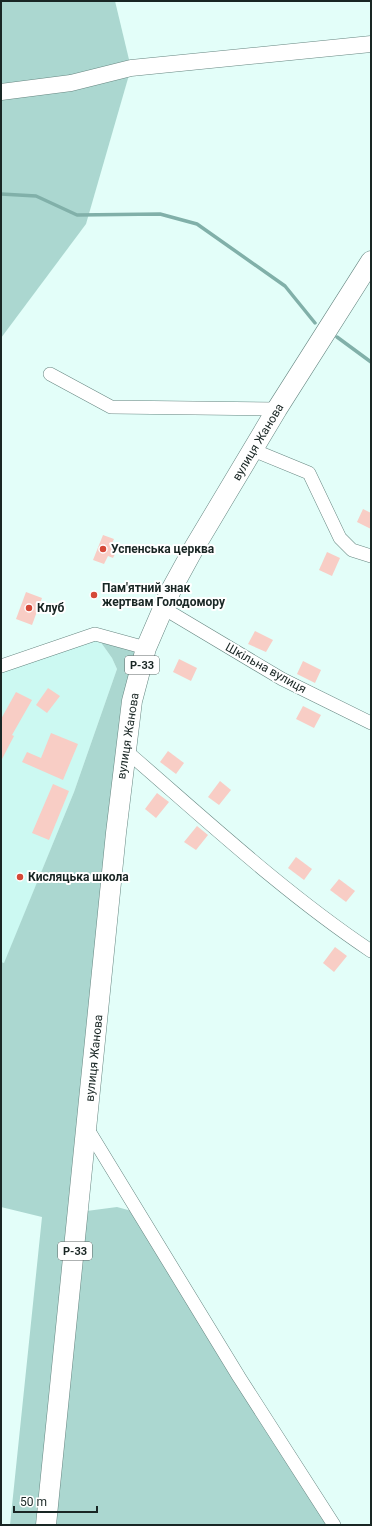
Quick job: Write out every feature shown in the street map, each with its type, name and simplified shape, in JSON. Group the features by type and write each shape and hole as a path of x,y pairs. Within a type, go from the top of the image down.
{"main road":[{"name":"вулиця Жанова","path":"87,1128 125,750 132,702 146,648 163,608 194,548 277,409 371,261"},
{"name":"Р-33","path":"46,1525 87,1128"}],"street":[{"path":"1,92 71,83 131,68 371,44"},
{"path":"50,374 111,407 277,409"},
{"path":"253,450 309,473 340,538 352,550 371,556"},
{"name":"Шкільна вулиця","path":"163,608 282,679 371,723"},
{"path":"1,666 95,634 146,648"},
{"path":"125,750 281,884 328,922 371,951"},
{"path":"87,1128 239,1377 334,1525"}],"shaded area":[{"path":"1,1 115,1 131,68 86,224 1,338"},
{"name":"Кисляцька школа","path":"95,634 112,658 117,669 74,792 4,964 1,962 1,666"},
{"path":"95,634 146,648 79,1212 117,1207 139,1213 334,1525 10,1525 42,1217 1,1207 1,962 4,963 74,792 117,669 112,658"}],"building":[{"path":"363,509 371,513 371,529 357,522"},
{"name":"Успенська церква","path":"103,535 114,539 110,547 117,550 113,558 108,556 104,564 93,560"},
{"path":"327,552 340,558 332,576 319,570"},
{"name":"Клуб","path":"26,592 42,598 32,625 16,619"},
{"path":"255,631 273,640 266,652 248,644"},
{"path":"179,659 197,668 191,681 173,672"},
{"path":"303,661 321,670 315,683 297,674"},
{"path":"48,688 60,696 47,713 36,705"},
{"path":"16,692 32,700 12,735 14,736 1,761 1,719"},
{"path":"303,706 321,715 314,728 296,719"},
{"path":"51,733 78,744 63,780 22,762 27,752 41,758"},
{"path":"168,751 184,763 176,774 160,762"},
{"path":"220,781 231,790 219,805 208,797"},
{"path":"53,784 69,791 49,840 32,833"},
{"path":"157,793 169,802 156,818 145,809"},
{"path":"197,826 208,835 196,850 184,842"},
{"path":"296,857 312,869 304,880 288,868"},
{"path":"339,879 355,891 346,902 330,890"},
{"path":"335,947 347,956 334,972 323,963"}],"waterway":[{"path":"1,194 36,196 77,215 160,214 197,224 285,286 315,323"},
{"path":"337,337 371,362"}],"place":[{"name":"Успенська церква","path":"103,549"},
{"name":"Пам'ятний знак жертвам Голодомору","path":"94,595"},
{"name":"Клуб","path":"29,608"},
{"name":"Кисляцька школа","path":"20,877"}]}
